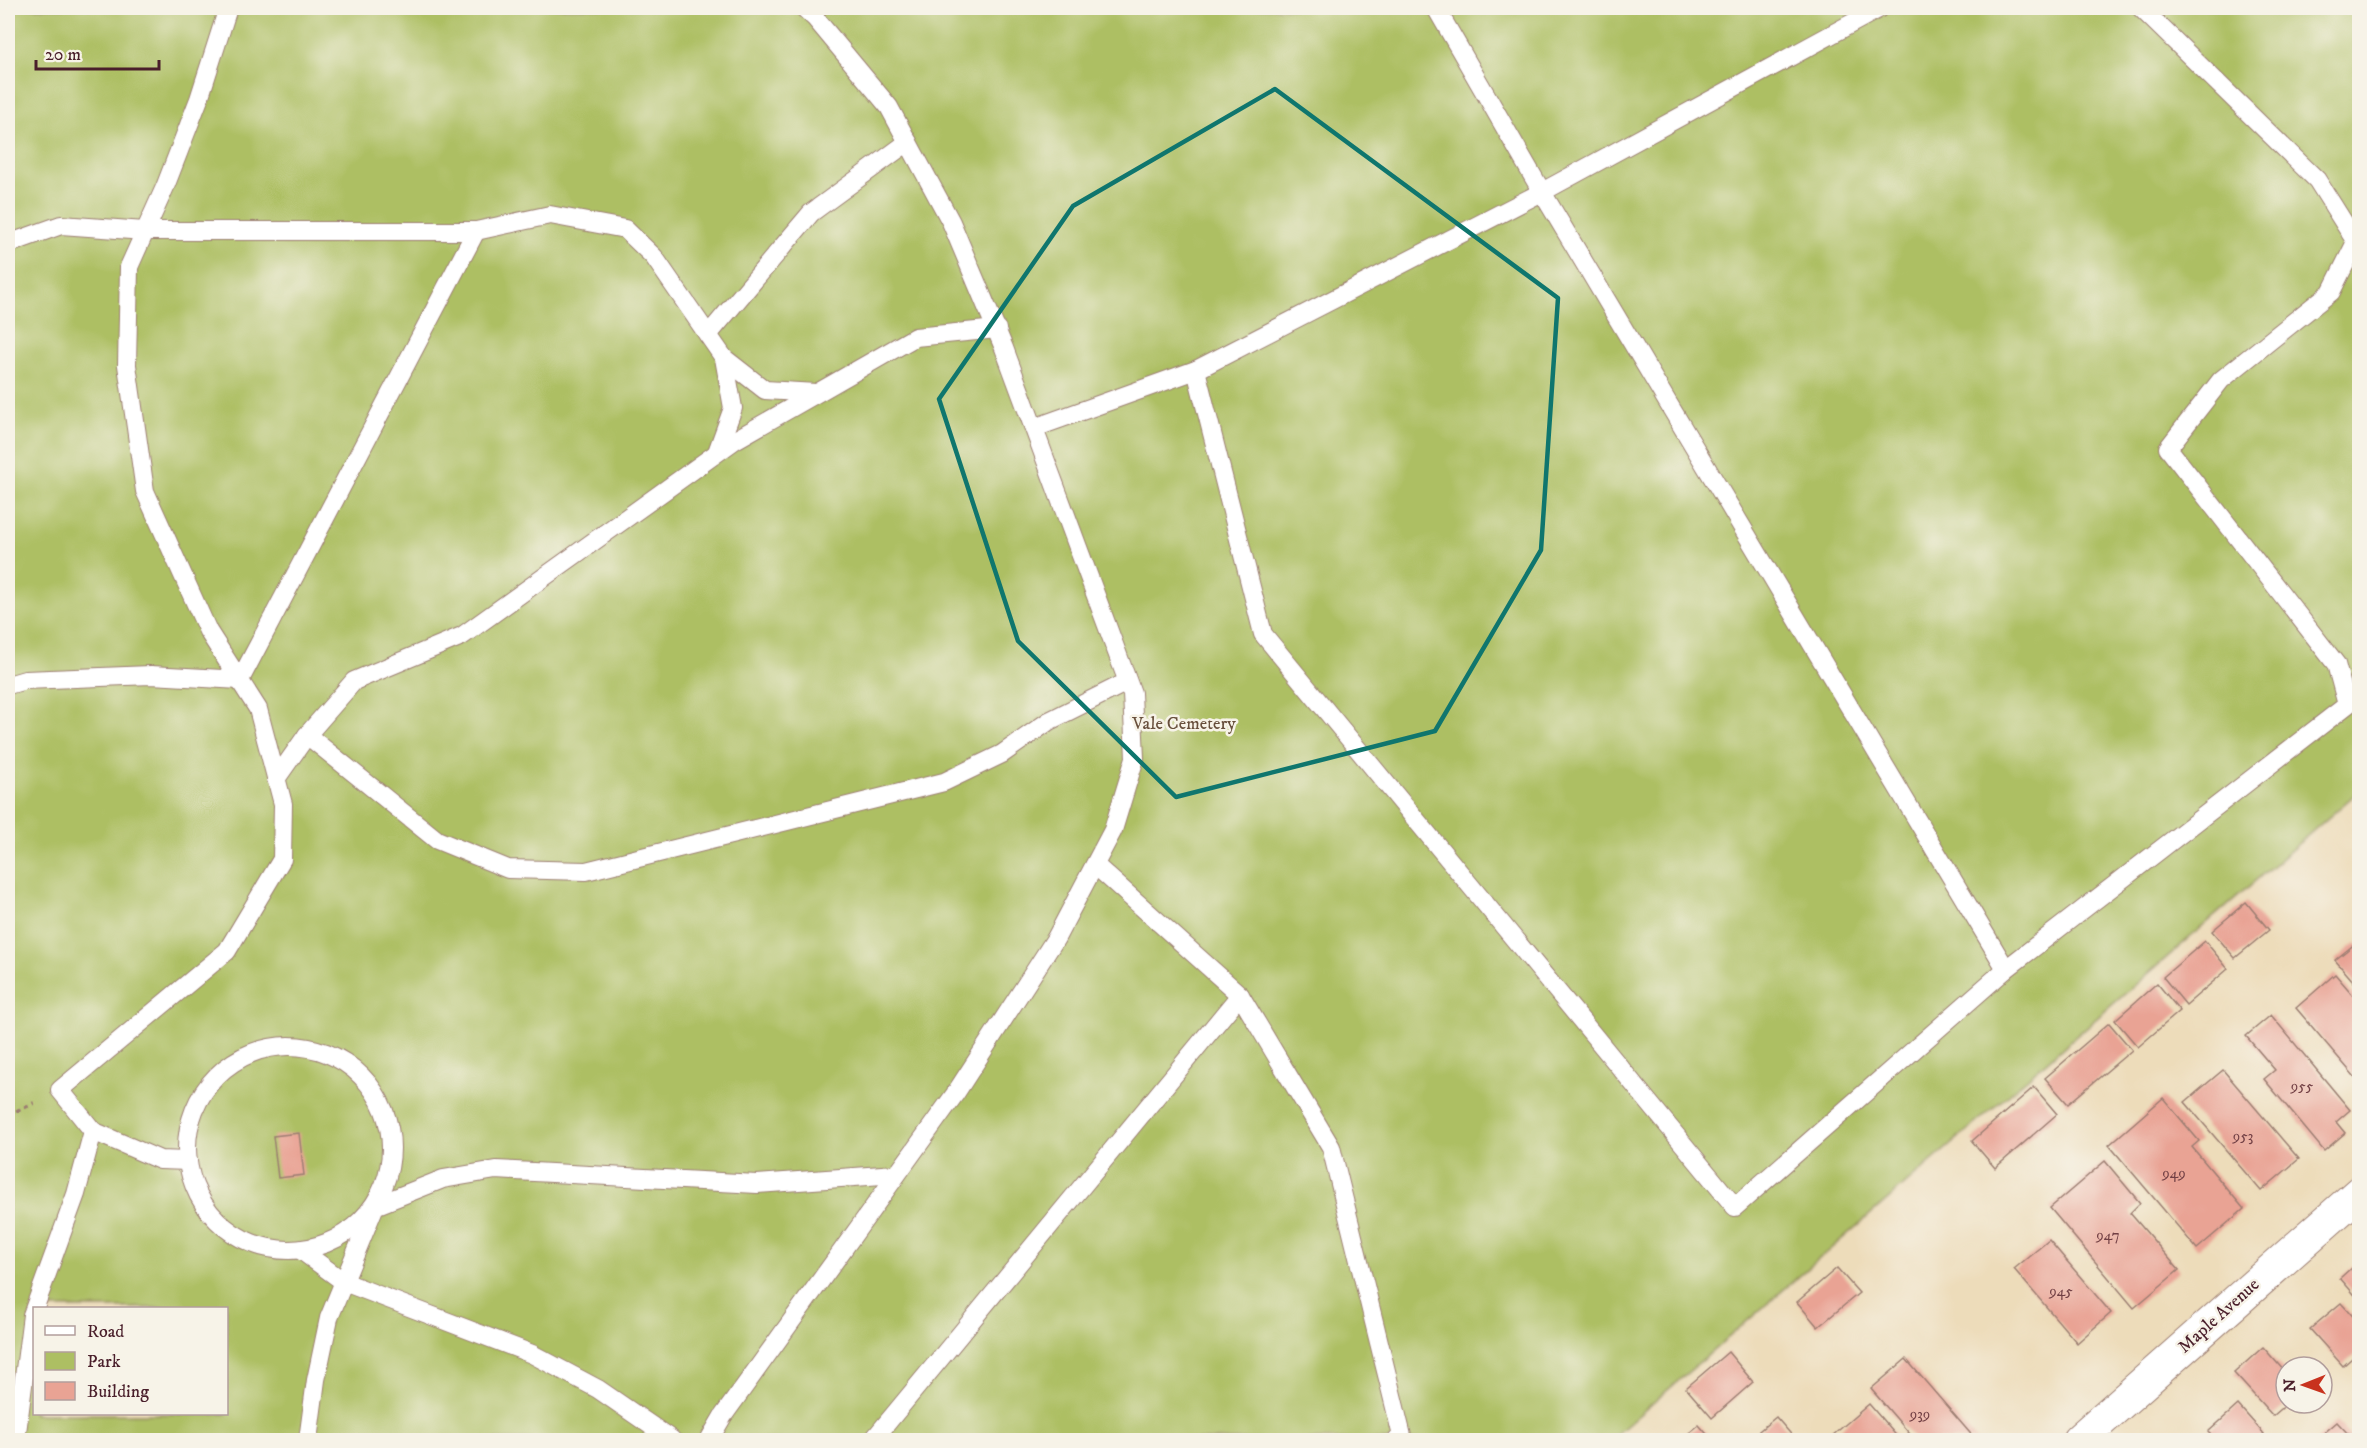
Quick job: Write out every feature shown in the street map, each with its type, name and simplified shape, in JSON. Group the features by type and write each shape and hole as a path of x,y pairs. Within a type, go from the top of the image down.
{"street":[{"name":"Maple Avenue","path":"2079,1440 2360,1192"}],"lane":[{"path":"188,1161 160,1160 93,1131 60,1090 227,951 282,859 283,804 258,709 208,631 145,491 127,365 129,267 146,231 199,99 228,8"},
{"path":"709,1440 723,1416 955,1094 1056,938 1113,830 1135,758 1132,693 997,329 951,222 889,107 815,18 804,8"},
{"path":"1436,8 1542,192 2006,969"},
{"path":"1034,428 1196,370 1542,192 1880,8"},
{"path":"1196,370 1263,634 1735,1208 2006,969 2347,705 2336,664 2168,448 2221,380 2331,292 2356,242 2317,180 2141,8"},
{"path":"708,335 811,213 908,142"},
{"path":"8,244 61,225 146,231 476,231 550,215 625,230 654,257 724,358 765,390 816,393"},
{"path":"240,680 476,231"},
{"path":"276,779 307,735 354,681 462,636 717,452 915,337 997,329"},
{"path":"717,452 733,408 724,358"},
{"path":"8,685 25,680 151,675 240,680"},
{"path":"307,735 437,840 508,869 586,871 944,782 1002,754 1049,720 1127,682"},
{"path":"1095,865 1240,995 1331,1147 1402,1436 1397,1440"},
{"path":"873,1440 1240,995"},
{"path":"308,1440 316,1380 329,1318 345,1282 375,1206 390,1167 389,1124 375,1091 350,1065 323,1051 288,1045 260,1050 228,1065 202,1095 187,1139 190,1174 205,1208 230,1233 266,1249 302,1251 340,1238 375,1206 443,1179 496,1170 757,1184 896,1174"},
{"path":"35,1307 76,1194 93,1131"},
{"path":"302,1251 345,1282 532,1354 598,1389 672,1440"},
{"path":"16,1440 33,1312"}],"highlighted area":[{"path":"1275,89 1558,298 1541,550 1435,731 1176,797 1018,641 939,399 1073,206"}],"green space":[{"name":"Vale Cemetery","path":"8,8 2359,8 2359,791 1610,1440 8,1440"}],"building":[{"path":"2246,902 2269,930 2235,958 2212,931"},
{"path":"2205,941 2228,969 2186,1005 2163,977"},
{"path":"2356,943 2360,947 2360,989 2335,960"},
{"path":"2335,974 2360,1003 2360,1083 2296,1008"},
{"path":"2157,983 2180,1011 2138,1047 2115,1020"},
{"path":"2271,1015 2350,1110 2336,1122 2345,1133 2324,1151 2264,1079 2275,1070 2246,1036"},
{"path":"2109,1023 2132,1050 2068,1104 2045,1078"},
{"path":"2223,1070 2299,1159 2261,1191 2185,1102"},
{"path":"2034,1087 2057,1114 1995,1168 1972,1141"},
{"path":"2163,1098 2199,1141 2192,1147 2244,1209 2197,1249 2109,1145"},
{"path":"299,1133 304,1175 278,1178 273,1136"},
{"path":"2105,1161 2140,1203 2130,1213 2179,1270 2134,1308 2050,1208"},
{"path":"2049,1240 2111,1313 2077,1343 2014,1269"},
{"path":"2360,1260 2360,1301 2340,1278"},
{"path":"1837,1268 1859,1293 1818,1327 1797,1302"},
{"path":"2341,1303 2360,1324 2360,1351 2343,1366 2310,1329"},
{"path":"2263,1347 2274,1359 2274,1415 2273,1416 2234,1373"},
{"path":"1728,1352 1753,1382 1712,1418 1686,1388"},
{"path":"1906,1359 1976,1440 1915,1440 1871,1389"},
{"path":"1869,1404 1900,1440 1835,1440 1832,1436"},
{"path":"2238,1405 2264,1434 2256,1440 2216,1440 2208,1432"},
{"path":"1776,1417 1796,1440 1748,1440"},
{"path":"2337,1422 2354,1440 2316,1440"},
{"path":"1699,1425 1712,1440 1680,1440"}]}
